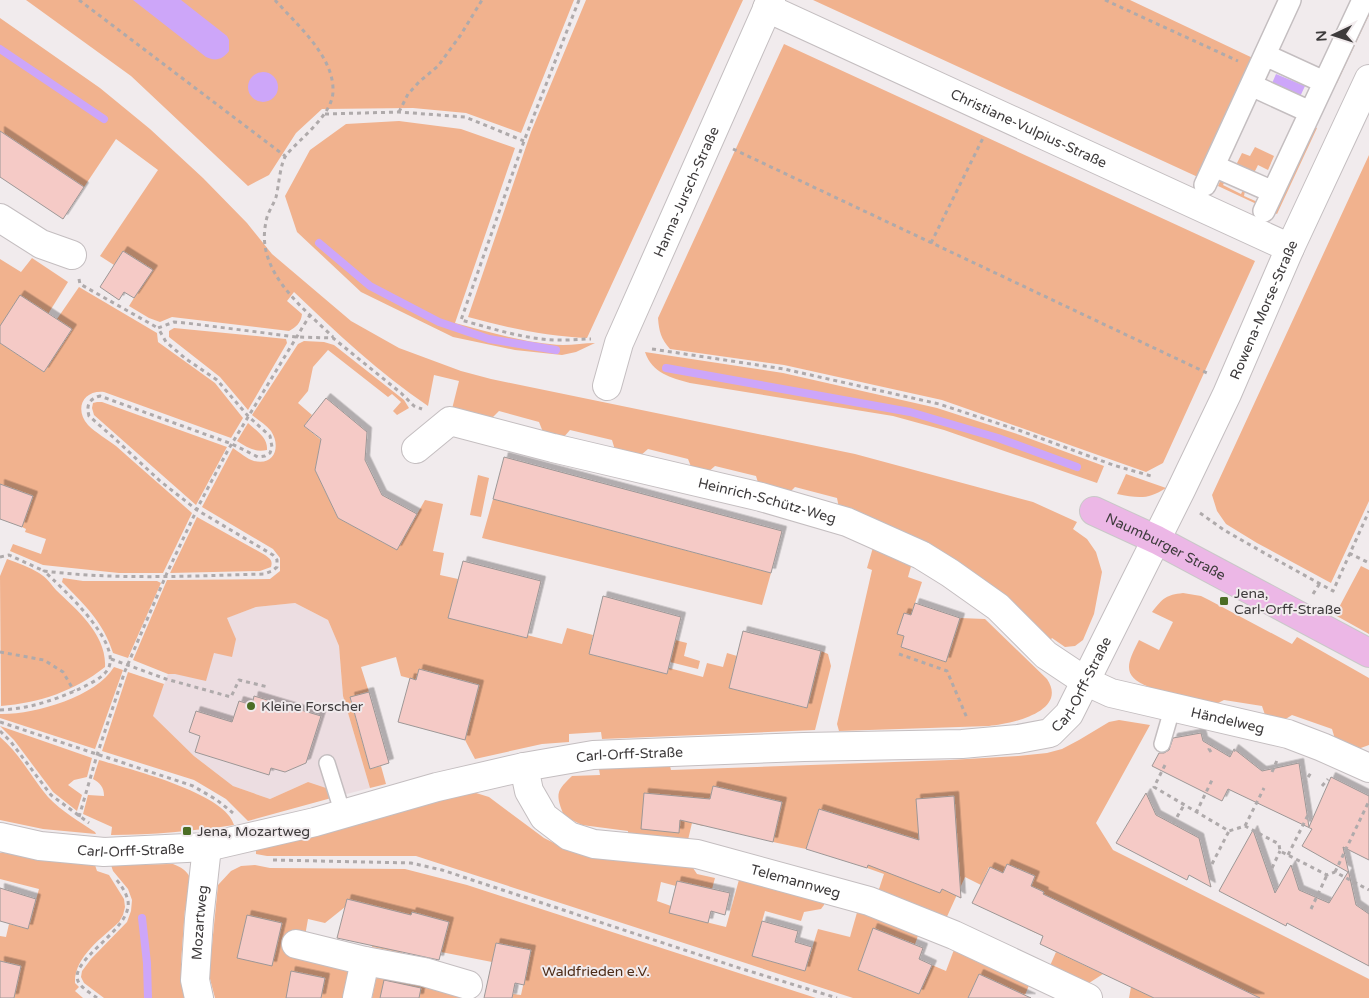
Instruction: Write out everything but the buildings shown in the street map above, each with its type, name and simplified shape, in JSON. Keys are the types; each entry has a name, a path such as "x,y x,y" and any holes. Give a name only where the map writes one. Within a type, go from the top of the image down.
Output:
{"main road":[{"name":"Naumburger Straße","path":"1094,511 1157,540 1369,653"}],"street":[{"path":"1273,192 1209,175 1290,0"},
{"path":"1264,211 1312,119 1324,82 1363,0"},
{"name":"Christiane-Vulpius-Straße","path":"769,4 1290,248"},
{"name":"Hanna-Jursch-Straße","path":"607,386 619,343 769,4"},
{"path":"1258,70 1324,82"},
{"path":"1258,70 1312,119"},
{"name":"Rowena-Morse-Straße","path":"1157,540 1227,394 1290,248 1361,118 1369,79"},
{"path":"0,218 41,244 72,255"},
{"path":"416,449 450,420"},
{"name":"Heinrich-Schütz-Weg","path":"450,420 553,448 761,497 847,522 921,555 950,573 998,608 1046,655 1085,681"},
{"name":"Carl-Orff-Straße","path":"0,837 40,846 104,852 207,847 343,814 438,787 524,767 593,755 795,747 962,744 1018,739 1050,732 1068,714 1157,540"},
{"name":"Händelweg","path":"1085,681 1111,693 1288,734 1369,768"},
{"name":"Telemannweg","path":"524,767 529,791 544,817 569,836 594,844 697,854 869,902 954,934 1088,998"},
{"name":"Mozartweg","path":"199,998 195,980 207,847"},
{"path":"296,944 424,972 468,984"},
{"path":"357,998 365,960"}],"lane":[{"path":"1165,751 1173,706"},
{"path":"327,763 343,814"}],"path":[{"path":"79,0 285,156"},
{"path":"275,0 320,51 331,74 334,92 325,114 285,156 275,199 266,222 265,249 275,276 294,300 333,338 402,393 414,406 450,420"},
{"path":"399,112 408,94 438,66 482,0"},
{"path":"579,0 524,140 462,320 506,332 539,338 563,341 591,339"},
{"path":"1104,0 1258,70"},
{"path":"325,114 399,112 465,117 524,140"},
{"path":"931,243 988,128"},
{"path":"728,147 1208,373"},
{"path":"0,557 9,555 44,571 105,577 264,574 276,567 277,560 273,555 197,510 160,481 89,416 88,405 94,397 100,396 232,444 258,457 266,456 270,453 272,447 270,436 248,416 217,380 186,359 166,342 158,328 80,284 72,255"},
{"path":"79,817 97,755 128,665 166,577 197,510 232,444 310,315"},
{"path":"158,328 174,322 297,337 333,338"},
{"path":"652,348 784,369 939,404 1021,431 1113,465 1151,476"},
{"path":"1199,505 1200,514 1224,530 1333,591 1369,511"},
{"path":"1349,553 1369,562"},
{"path":"0,710 37,705 88,685 103,675 111,659 103,637 86,613 44,571"},
{"path":"1311,598 1320,583"},
{"path":"0,652 44,660 63,672 74,691"},
{"path":"898,654 947,671 970,727"},
{"path":"111,659 166,679 232,696 239,680 268,687"},
{"path":"0,722 193,786 217,800 235,815"},
{"path":"0,732 11,742 51,795 91,824"},
{"path":"1226,753 1235,750"},
{"path":"1165,751 1154,787 1229,831"},
{"path":"1322,786 1329,777"},
{"path":"1196,813 1213,778"},
{"path":"1245,826 1264,788"},
{"path":"1310,909 1327,875 1335,872 1369,802"},
{"path":"1173,824 1184,806"},
{"path":"1288,854 1310,811"},
{"path":"1212,864 1229,831 1245,826 1279,844 1280,851 1272,868"},
{"path":"1280,851 1327,875"},
{"path":"266,860 411,863 442,870 836,998"},
{"path":"97,998 78,982 78,975 86,958 122,923 127,914 128,903 124,890 110,872"},
{"path":"1335,872 1369,890"},
{"path":"1363,909 1369,905"}],"shaded area":[{"path":"133,0 181,0 227,36 229,51 219,59 206,57"},
{"path":"263,72 269,73 277,81 277,93 269,101 263,102 257,101 249,93 248,87 249,81 257,73"},
{"path":"1276,74 1305,86 1298,101 1270,88"},
{"name":"Kleine Forscher","path":"295,603 328,620 339,646 343,696 370,788 335,797 308,782 270,799 233,786 194,756 152,716 168,674 175,673 226,618 256,607"}],"green space":[{"path":"26,0 574,0 521,133 466,113 413,108 322,109 296,133 269,175 248,186 131,76"},
{"path":"586,0 743,0 587,338 527,331 468,317 531,132"},
{"path":"813,0 1130,0 1257,60 1200,178"},
{"path":"1369,9 1369,15 1337,83 1331,80"},
{"path":"0,18 100,88 150,129 203,178 247,223 272,254 351,321 399,348 461,371 491,379 855,454 1033,502 1077,522 1073,529 1087,539 1096,552 1102,572 1094,614 1083,640 1075,646 1065,647 1052,638 1049,642 839,508 837,498 795,487 788,494 759,486 756,476 715,466 707,473 692,469 688,459 648,449 640,456 615,450 612,440 570,430 563,438 543,432 539,422 499,411 491,419 452,409 459,381 434,375 428,406 375,366 294,292 287,301 302,314 298,324 289,331 172,317 160,322 149,318 129,306 152,269 123,251 114,265 100,256 158,170 116,139 84,187 0,131"},
{"path":"784,44 1255,261 1163,463 1146,472 942,400 784,365 670,349 661,335 658,318"},
{"path":"399,121 461,129 515,148 455,323 509,337 550,344 595,343 576,352 562,355 515,350 453,337 361,292 297,232 285,196 310,150 346,124"},
{"path":"1313,127 1317,128 1277,214 1271,211"},
{"path":"1255,147 1274,156 1268,170 1258,165 1253,175 1235,167 1242,153 1250,156"},
{"path":"1369,155 1369,501 1331,583 1226,524 1217,511 1212,495"},
{"path":"1221,179 1225,181 1223,185 1241,194 1243,190 1245,191 1244,196 1262,204 1263,207 1218,186"},
{"path":"32,258 68,282 48,314 0,326 0,259 21,272"},
{"path":"79,287 157,333 158,342 215,383 243,418 231,438 104,392 91,394 83,402 81,407 82,413 88,425 116,446 192,513 163,573 119,573 43,565 10,551 13,544 41,554 46,539 25,532 26,529 22,527 33,496 0,484 0,343 44,372 72,330 57,319"},
{"path":"174,328 286,339 287,343 248,410 220,377 169,337 169,331"},
{"path":"304,341 324,342 334,345 404,400 409,408 397,415 393,411 401,402 392,394 388,397 328,350 313,367 308,391 298,403 312,415 304,426 321,440 315,470 338,518 397,550 425,500 443,504 433,551 444,553 440,575 458,579 449,618 526,638 527,635 562,644 567,628 593,635 589,654 667,674 669,668 703,677 707,663 723,667 727,653 737,656 729,688 806,708 821,651 828,654 831,666 815,730 602,739 601,732 569,734 569,742 542,744 475,759 465,740 479,685 420,669 416,680 401,676 396,657 361,667 369,692 350,698 370,769 381,766 386,784 370,788 343,696 339,646 328,620 295,603 256,607 227,618 236,639 232,657 214,653 206,681 168,674 133,660 167,580 270,579 280,571 280,558 273,549 202,507 233,448 254,461 267,461 274,454 276,443 271,431 252,415 298,344"},
{"path":"645,352 783,373 937,408 1020,435 1104,466 1097,483 944,430 893,416 690,383 669,377 657,370"},
{"path":"102,402 227,447 196,505 94,415 93,403"},
{"path":"248,423 264,438 267,450 255,450 237,441"},
{"path":"1126,474 1166,488 1154,495 1143,497 1117,494"},
{"path":"478,475 489,478 481,517 470,515"},
{"path":"493,499 771,573 762,605 482,538"},
{"path":"197,517 265,555 271,561 271,567 260,571 170,573"},
{"path":"874,544 912,563 908,577 922,582 911,615 897,634 904,636 901,647 946,662 960,618 985,619 1047,679 1052,690 1050,700 1044,708 1022,719 989,726 839,731 837,724 872,570 867,568"},
{"path":"7,559 42,575 81,615 96,634 101,644 105,667 81,683 43,699 1,706 0,576"},
{"path":"1361,566 1369,570 1369,634 1335,615"},
{"path":"63,578 83,581 157,581 161,583 128,658 113,653 99,623 62,582"},
{"path":"1183,593 1201,596 1292,644 1297,637 1369,678 1369,745 1358,749 1335,739 1332,729 1292,715 1281,722 1266,718 1262,706 1224,700 1212,706 1147,693 1149,687 1140,683 1130,673 1129,668 1132,655 1139,640 1159,650 1173,622 1152,612 1165,598"},
{"path":"675,640 687,643 684,656 700,661 698,669 670,662"},
{"path":"114,667 123,670 95,749 0,718 0,714 46,707 79,695 105,678"},
{"path":"128,672 164,684 153,716 194,756 233,786 270,799 308,782 326,788 335,797 248,821 226,799 194,780 102,751"},
{"path":"1119,720 1150,725 1096,823 1113,850 1369,979 1369,998 1260,998 1222,980 1056,942 1027,929 1044,892 1031,886 1035,876 1007,864 1003,873 989,867 981,885 965,877 945,921 877,895 884,874 867,868 879,828 819,809 806,849 773,842 782,802 713,786 703,826 692,823 687,844 628,834 628,831 582,825 564,816 559,803 560,790 572,776 600,775 599,769 670,766 671,770 1018,756 1047,753 1062,749 1109,722"},
{"path":"0,726 92,758 87,777 74,780 68,785 82,795 77,811 53,792 14,740"},
{"path":"0,737 20,758 48,797 65,812 96,834 43,829 0,820"},
{"path":"99,760 153,776 196,793 227,813 234,825 173,832 111,835 112,827 83,814 88,795 104,796 101,786 93,779"},
{"path":"476,793 489,797 544,838 564,848 592,855 693,868 697,874 715,878 712,889 677,881 676,886 661,882 657,901 671,906 670,913 726,927 740,876 824,900 824,905 821,909 804,912 801,921 765,911 752,956 805,971 818,929 850,937 858,909 919,933 915,944 873,929 858,970 919,994 932,965 946,971 955,947 1030,983 1025,995 979,974 968,998 853,998 416,856 267,856 256,854 256,850 460,794"},
{"path":"0,853 95,865 97,871 109,875 124,899 125,907 119,922 97,941 79,965 75,983 79,987 75,991 83,998 14,998 21,966 0,961 0,936 6,937 9,924 28,929 39,889 0,879"},
{"path":"173,864 188,874 193,889 193,902 185,909 181,963 187,971 188,994 184,998 104,998 84,983 81,977 82,971 91,959 127,922 131,911 132,900 128,889 113,871 111,865"},
{"name":"Waldfrieden e.V.","path":"255,865 270,868 405,869 467,885 816,998 512,998 513,994 521,995 531,950 496,943 492,962 441,952 448,922 412,912 402,953 372,947 382,908 347,899 345,907 325,923 308,919 305,936 348,962 352,998 215,998 209,975 218,885 231,871 241,866"},
{"path":"1056,952 1103,974 1086,985 1049,968"},
{"path":"384,971 465,998 372,998 376,979"},
{"path":"1131,987 1154,998 1129,998"}],"waterway":[{"path":"0,49 104,119"},
{"path":"319,243 370,286 439,322 489,339 556,350"},
{"path":"666,368 910,412 998,438 1077,467"},
{"path":"142,918 147,963 148,998"}],"place":[{"name":"Jena, Carl-Orff-Straße","path":"1224,601"},
{"name":"Kleine Forscher","path":"251,706"},
{"name":"Jena, Mozartweg","path":"187,831"}]}
